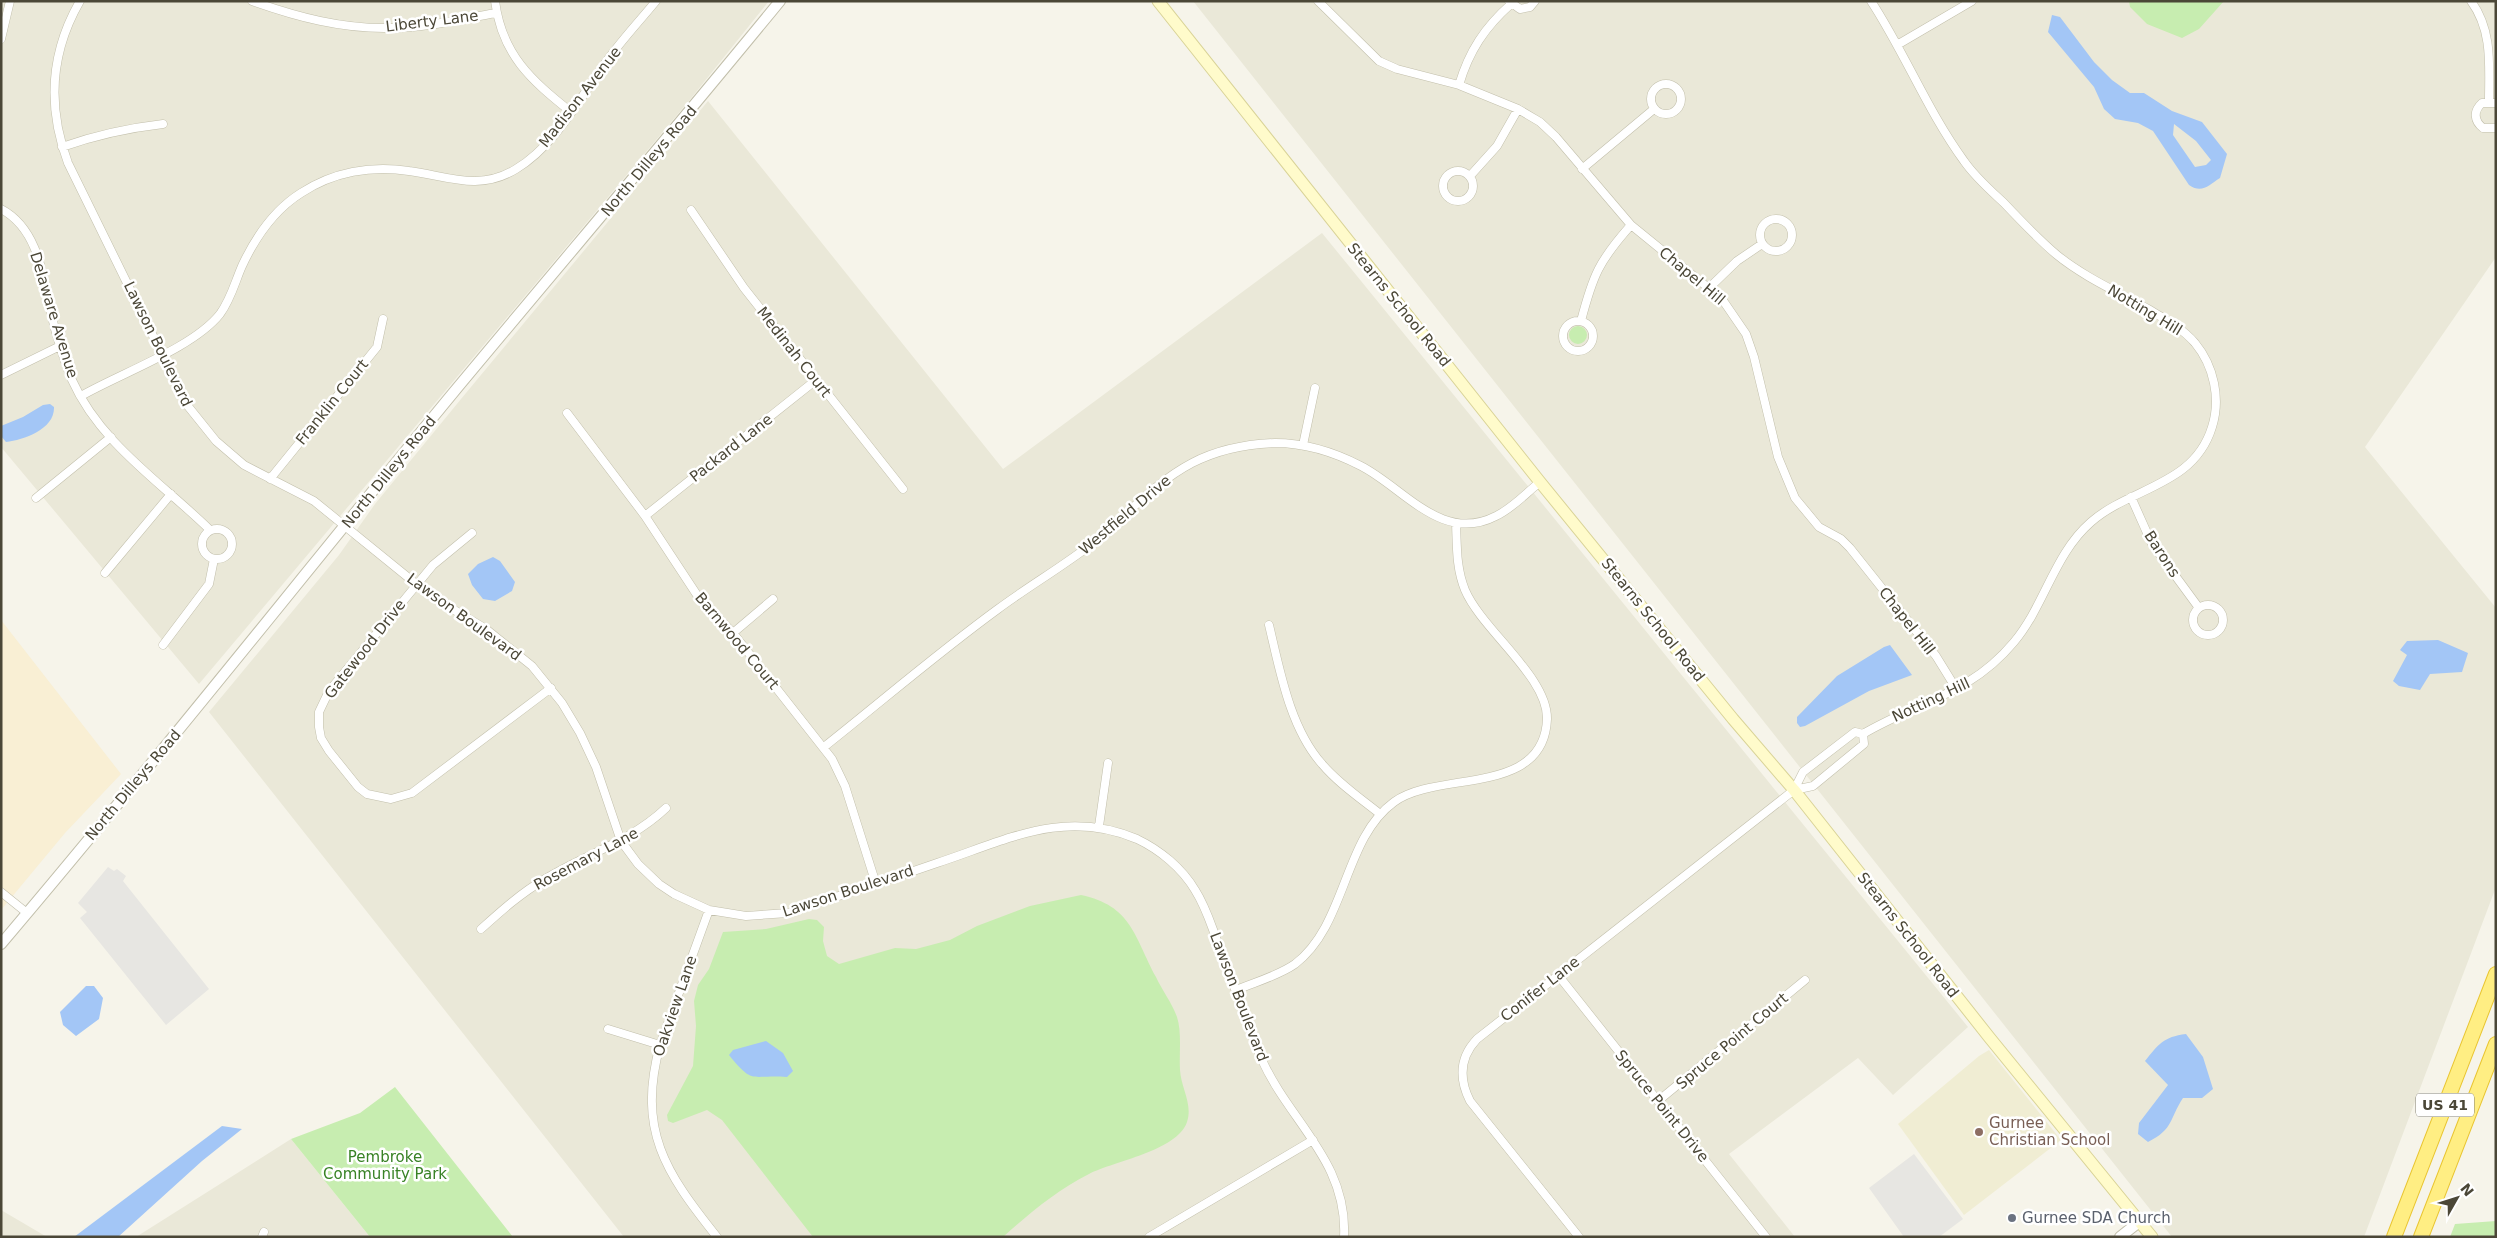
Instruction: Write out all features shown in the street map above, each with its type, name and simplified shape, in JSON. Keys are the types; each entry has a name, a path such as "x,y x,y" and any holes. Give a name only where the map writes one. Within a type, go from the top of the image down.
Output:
{"highway":[{"name":"US 41","path":"2394,1237 2496,974"},
{"name":"US 41","path":"2421,1237 2496,1044"}],"main road":[{"name":"Stearns School Road","path":"1158,1 1540,482 1733,719 1794,790 1995,1044 2152,1237"}],"street":[{"path":"1,39 10,1"},
{"name":"Lawson Boulevard","path":"80,1 68,22 55,66 53,100 55,119 62,146 186,405 216,441 244,465 314,501 431,596 486,629 532,666 551,688 580,733 596,767 621,841 638,864 674,894 709,910 746,916 788,913 1041,829 1078,825 1099,826 1145,843 1177,867 1204,906 1262,1060 1274,1083 1313,1140 1335,1178 1342,1206 1344,1237"},
{"name":"Liberty Lane","path":"252,1 326,24 377,28 420,26 496,13"},
{"path":"494,1 496,13 510,50 519,64 531,79 571,112"},
{"name":"Madison Avenue","path":"81,396 190,340 208,327 228,302 255,241 270,221 301,193 322,181 353,171 378,168 412,171 456,181 474,182 504,175 516,170 537,153 571,112 601,68 656,1"},
{"name":"North Dilleys Road","path":"1,944 780,1"},
{"name":"Chapel Hill","path":"1318,1 1379,61 1397,69 1459,85 1518,109 1549,130 1631,225 1710,287 1731,310 1746,334 1754,357 1778,458 1795,498 1819,527 1841,539 1850,548 1936,656 1957,690"},
{"path":"1459,85 1464,66 1478,38 1490,24 1510,3 1524,9 1530,7 1536,1"},
{"name":"Notting Hill","path":"1794,790 1803,772 1854,732 1863,734 1888,720 1957,690 1991,667 2016,639 2066,550 2079,533 2102,513 2175,476 2193,461 2207,439 2216,405 2214,382 2204,355 2179,328 2077,270 2058,256 1977,177 1955,148 1871,1"},
{"path":"1897,45 1972,1"},
{"path":"2471,1 2481,19 2488,43 2493,102 2482,103 2477,108 2476,120 2483,128 2496,128"},
{"path":"1666,84 1675,87 1681,100 1677,109 1663,114 1654,109 1650,100 1656,86 1666,84"},
{"path":"1470,176 1497,146 1518,109"},
{"path":"1582,169 1654,109"},
{"path":"62,146 123,128 163,124"},
{"path":"1460,170 1470,176 1473,182 1473,189 1467,198 1456,201 1447,196 1444,182 1450,173 1460,170"},
{"name":"Delaware Avenue","path":"1,209 14,217 22,226 32,244 43,274 60,346 72,380 81,396 111,437 128,456 210,530 219,529 225,531 232,540 230,552 225,557 214,559"},
{"name":"Medinah Court","path":"691,210 744,288 903,489"},
{"path":"1781,220 1790,228 1791,240 1784,249 1772,251 1762,244 1760,233 1763,226 1769,221 1781,220"},
{"path":"1581,321 1596,271 1615,243 1631,225"},
{"path":"1710,287 1737,260 1762,244"},
{"name":"Franklin Court","path":"270,479 376,347 383,319"},
{"path":"1581,321 1592,329 1593,338 1589,347 1577,351 1566,345 1564,332 1572,322 1581,321"},
{"path":"1,375 60,346"},
{"name":"Packard Lane","path":"645,516 816,380"},
{"path":"1303,445 1314,388"},
{"name":"Barnwood Court","path":"567,413 645,516 699,598 733,634 824,747 845,786 876,884"},
{"path":"36,498 111,437"},
{"name":"Westfield Drive","path":"824,747 998,609 1094,542 1169,476 1203,458 1230,449 1275,443 1303,445 1326,451 1361,466 1437,518 1456,523 1479,522 1496,517 1540,482"},
{"path":"106,573 171,494"},
{"name":"Barons","path":"2131,497 2152,544 2199,608"},
{"path":"1236,990 1294,965 1317,942 1331,915 1365,837 1380,814 1394,802 1412,793 1507,772 1519,767 1534,753 1545,731 1547,717 1542,695 1477,611 1465,590 1457,556 1456,523"},
{"path":"163,645 209,584 214,559 205,552 203,544 204,537 210,530"},
{"name":"Gatewood Drive","path":"472,533 433,565 329,691 319,712 321,738 358,787 367,794 390,799 412,792 551,688"},
{"path":"733,634 773,599"},
{"path":"2210,605 2220,611 2223,618 2220,630 2208,634 2197,630 2193,618 2199,608 2210,605"},
{"path":"1270,625 1294,714 1306,741 1322,764 1380,814"},
{"path":"1794,790 1812,786 1864,744 1863,734"},
{"path":"1099,826 1108,763"},
{"name":"Conifer Lane","path":"1579,1237 1470,1101 1462,1081 1464,1060 1471,1046 1558,975 1794,790"},
{"name":"Rosemary Lane","path":"481,929 521,895 545,879 621,841 648,825 666,808"},
{"path":"1,892 27,913"},
{"name":"Oakview Lane","path":"709,910 660,1045 655,1064 652,1099 654,1120 662,1153 673,1178 685,1197 717,1237"},
{"name":"Spruce Point Drive","path":"1558,975 1766,1237"},
{"name":"Spruce Point Court","path":"1658,1101 1805,980"},
{"path":"608,1029 660,1045"},
{"path":"1149,1237 1313,1140"},
{"path":"2120,1237 2139,1222"}],"shaded area":[{"path":"1,1 769,1 688,102 199,684 1,447"},
{"path":"1193,1 2496,1 2496,257 2365,447 2496,608 2496,887 2364,1237 2172,1237"},
{"path":"708,101 1003,469 1322,233 1968,1027 1893,1095 1858,1058 1729,1154 1795,1237 624,1237 209,712 339,555 375,504"},
{"path":"1,620 121,774 65,833 1,910"},
{"path":"108,867 114,871 117,869 126,876 123,881 209,989 166,1025 80,918 87,912 78,903"},
{"name":"Gurnee Christian School","path":"1989,1050 2061,1140 1964,1215 1898,1124 1979,1056"},
{"path":"291,1139 370,1237 136,1237"},
{"path":"1914,1154 1963,1219 1939,1237 1904,1237 1869,1188"},
{"path":"1,1210 47,1237 1,1237"}],"green space":[{"path":"2129,1 2224,1 2199,29 2182,38 2147,24 2130,7"},
{"path":"1578,326 1584,329 1587,335 1584,341 1578,344 1572,341 1569,335 1572,329"},
{"path":"1081,895 1098,900 1121,915 1136,936 1175,1012 1179,1029 1181,1077 1189,1109 1187,1122 1181,1132 1171,1141 1158,1148 1100,1169 1066,1187 1003,1237 813,1237 722,1120 707,1110 673,1123 668,1121 667,1115 693,1066 696,1026 694,1001 698,985 709,969 723,932 766,929 809,919 817,920 824,927 823,941 827,956 839,964 895,948 916,949 950,940 977,926 1030,906"},
{"name":"Pembroke Community Park","path":"395,1087 513,1237 370,1237 291,1139 360,1113"},
{"path":"2496,1221 2496,1237 2450,1237 2455,1224"}],"water":[{"path":"2052,15 2060,17 2094,62 2112,80 2130,93 2144,93 2172,111 2202,122 2227,154 2220,178 2202,189 2189,185 2153,131 2138,123 2115,119 2104,109 2094,87 2048,32","holes":["2174,124 2196,141 2211,160 2206,165 2195,167 2173,135"]},
{"path":"50,404 54,407 53,415 44,427 37,432 21,439 6,442 1,436 1,426 23,417 43,405"},
{"path":"493,557 500,561 515,582 512,591 495,601 483,599 472,585 468,574 478,564"},
{"path":"2438,640 2468,653 2462,672 2430,674 2420,690 2399,686 2393,681 2407,655 2400,650 2407,641"},
{"path":"1890,645 1912,675 1869,691 1800,727 1797,723 1797,717 1837,676"},
{"path":"86,986 94,986 103,998 99,1019 76,1036 63,1025 60,1012"},
{"path":"2186,1034 2203,1057 2213,1089 2202,1098 2183,1098 2167,1128 2148,1142 2138,1134 2139,1123 2168,1085 2145,1061 2162,1042 2172,1037"},
{"path":"766,1041 783,1053 793,1071 787,1077 749,1075 729,1055 733,1050"},
{"path":"222,1126 242,1129 202,1161 118,1237 74,1237"}],"place":[{"name":"Gurnee Christian School","path":"1979,1132"},
{"name":"Gurnee SDA Church","path":"2012,1218"}]}
